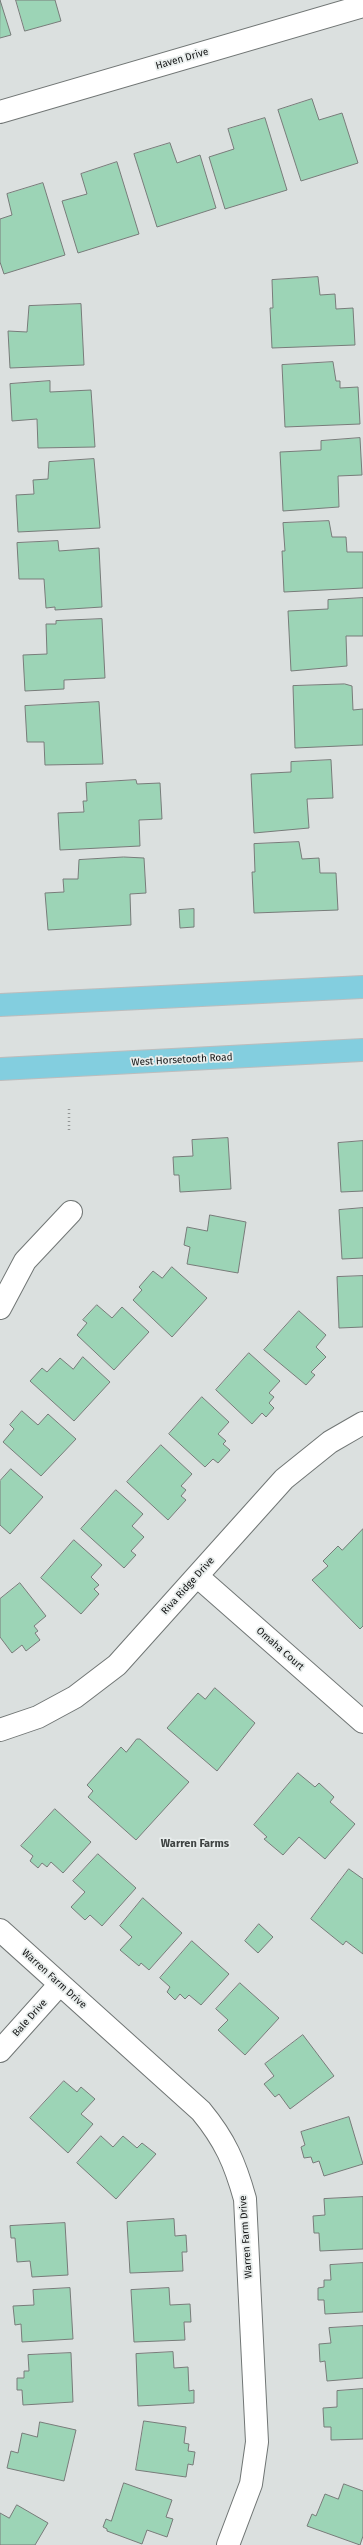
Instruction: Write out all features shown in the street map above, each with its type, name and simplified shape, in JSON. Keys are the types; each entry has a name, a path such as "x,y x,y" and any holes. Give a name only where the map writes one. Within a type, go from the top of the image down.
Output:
{"main road":[{"path":"0,1005 363,987"},
{"name":"West Horsetooth Road","path":"0,1069 363,1050"}],"street":[{"name":"Haven Drive","path":"0,112 363,6"},
{"path":"0,1308 26,1261 70,1212"},
{"name":"Riva Ridge Drive","path":"0,1730 38,1717 75,1697 117,1665 284,1479 330,1442 363,1422"},
{"name":"Omaha Court","path":"197,1576 363,1722"},
{"name":"Warren Farm Drive","path":"0,1930 201,2111 219,2132 236,2164 245,2199 257,2442 251,2484 228,2545"},
{"name":"Bale Drive","path":"0,2051 60,1984"}],"path":[{"path":"69,1109 70,1132"}],"building":[{"path":"0,0 11,35 0,38"},
{"path":"16,0 55,0 61,21 25,31"},
{"path":"312,99 319,120 342,113 358,163 301,181 278,110"},
{"path":"265,118 287,190 225,209 209,157 234,149 228,129"},
{"path":"170,143 177,163 200,155 216,208 157,227 134,154"},
{"path":"117,162 139,234 78,253 62,201 87,194 81,174"},
{"path":"43,183 65,255 4,274 0,262 0,219 12,215 7,194"},
{"path":"318,277 320,295 335,294 336,309 353,308 355,345 272,348 270,308 273,308 272,280"},
{"path":"81,304 84,365 10,368 8,331 27,332 29,306"},
{"path":"333,362 336,381 340,381 340,388 358,387 360,424 285,427 282,365"},
{"path":"50,381 50,392 91,390 95,447 38,448 37,419 12,421 10,384"},
{"path":"360,438 362,475 338,476 339,507 283,511 280,452 321,450 321,441"},
{"path":"94,459 100,528 18,532 16,495 34,494 33,480 48,479 49,462"},
{"path":"329,521 332,537 346,537 347,552 363,552 363,588 284,592 282,551 285,551 283,523"},
{"path":"58,541 59,551 99,548 102,607 55,610 55,607 46,608 44,579 19,579 17,543"},
{"path":"363,598 363,636 346,636 347,666 291,671 288,611 328,609 328,600"},
{"path":"102,619 105,678 64,680 64,689 25,691 23,655 47,654 46,624 56,624 56,621"},
{"path":"345,684 352,686 353,710 363,709 363,745 295,748 293,686"},
{"path":"99,702 103,764 45,765 44,742 27,742 25,706"},
{"path":"331,760 333,798 307,799 309,828 254,833 251,774 291,772 291,762"},
{"path":"136,780 137,784 160,783 162,819 139,820 140,846 60,850 58,813 84,812 83,801 87,801 86,783"},
{"path":"299,842 302,859 319,858 320,873 336,873 338,910 254,913 252,872 255,872 254,844"},
{"path":"124,857 144,858 146,893 130,894 131,925 48,930 45,893 64,892 63,879 78,879 79,860"},
{"path":"194,909 194,927 180,928 179,910"},
{"path":"228,1138 231,1189 180,1192 179,1175 174,1175 173,1157 193,1156 192,1140"},
{"path":"363,1141 363,1191 341,1192 338,1143"},
{"path":"363,1208 363,1258 342,1259 339,1210"},
{"path":"210,1215 246,1222 238,1273 187,1264 190,1247 184,1245 187,1227 207,1231"},
{"path":"172,1267 207,1298 172,1337 133,1300 142,1290 139,1287 153,1271 162,1278"},
{"path":"363,1276 363,1327 339,1328 337,1277"},
{"path":"97,1305 112,1318 122,1307 149,1332 114,1370 77,1335 87,1323 83,1320"},
{"path":"299,1311 326,1335 316,1347 326,1357 311,1372 315,1375 306,1385 264,1350"},
{"path":"249,1353 280,1381 269,1393 274,1397 269,1403 274,1408 266,1417 262,1413 252,1424 216,1390"},
{"path":"83,1357 110,1382 74,1421 30,1381 42,1368 47,1372 60,1358 73,1369"},
{"path":"202,1397 229,1422 218,1434 226,1441 223,1444 230,1450 218,1463 213,1459 205,1467 169,1434"},
{"path":"22,1411 38,1425 48,1414 76,1439 41,1476 3,1442 14,1429 10,1425"},
{"path":"161,1445 192,1474 181,1486 186,1490 181,1496 186,1500 168,1520 127,1482"},
{"path":"11,1469 43,1497 10,1534 0,1525 0,1481"},
{"path":"116,1490 143,1514 132,1526 144,1537 131,1551 136,1555 124,1568 81,1529"},
{"path":"363,1529 363,1626 360,1629 312,1580 328,1566 323,1561 338,1546 342,1550"},
{"path":"74,1540 102,1565 91,1577 99,1585 94,1589 99,1594 81,1614 41,1578"},
{"path":"20,1583 46,1616 34,1626 38,1631 35,1633 40,1640 26,1651 22,1645 12,1653 0,1637 0,1599"},
{"path":"215,1688 255,1723 217,1771 167,1728 198,1693 205,1699"},
{"path":"137,1739 140,1739 189,1782 136,1840 88,1797 93,1791 87,1785 121,1747 126,1752"},
{"path":"298,1773 315,1787 319,1783 334,1797 330,1802 355,1824 325,1859 299,1837 283,1855 264,1839 267,1837 254,1825"},
{"path":"55,1809 91,1842 63,1873 51,1862 47,1867 42,1863 38,1868 30,1861 33,1856 21,1846"},
{"path":"98,1854 136,1888 102,1926 90,1915 85,1920 71,1907 85,1892 73,1881"},
{"path":"349,1869 363,1879 363,1954 346,1941 343,1945 311,1919"},
{"path":"143,1898 182,1933 149,1970 141,1963 139,1966 120,1950 132,1937 120,1926"},
{"path":"259,1924 273,1937 258,1953 245,1941"},
{"path":"192,1941 229,1974 201,2005 189,1995 185,1999 180,1994 175,2000 167,1992 170,1987 160,1978"},
{"path":"240,1983 279,2018 245,2055 218,2030 228,2020 216,2009"},
{"path":"303,2035 334,2076 290,2109 279,2094 275,2097 264,2084 274,2076 265,2064"},
{"path":"64,2081 77,2092 81,2087 95,2099 81,2114 93,2124 68,2153 30,2118"},
{"path":"349,2117 363,2164 324,2176 319,2161 313,2163 311,2157 304,2158 301,2147 305,2145 301,2132"},
{"path":"101,2136 113,2147 123,2136 137,2148 142,2143 156,2154 116,2199 77,2163"},
{"path":"363,2197 363,2249 320,2251 319,2233 314,2233 313,2216 325,2215 324,2199"},
{"path":"174,2219 175,2236 186,2235 187,2252 182,2252 183,2271 130,2273 127,2222"},
{"path":"65,2223 68,2275 32,2277 30,2261 17,2262 15,2238 11,2238 10,2226"},
{"path":"363,2263 363,2312 325,2314 324,2300 318,2300 318,2288 324,2287 324,2280 331,2280 330,2265"},
{"path":"70,2288 73,2339 22,2342 21,2324 15,2325 13,2306 34,2305 33,2290"},
{"path":"169,2288 170,2305 190,2304 191,2322 184,2322 185,2340 134,2342 131,2290"},
{"path":"363,2326 363,2378 327,2381 325,2361 320,2362 319,2344 331,2343 329,2328"},
{"path":"173,2352 174,2368 188,2367 189,2391 194,2390 194,2403 138,2406 136,2354"},
{"path":"71,2353 73,2402 23,2405 22,2390 17,2390 17,2378 24,2378 24,2371 29,2371 28,2355"},
{"path":"363,2389 363,2439 331,2440 331,2427 324,2427 323,2408 337,2407 337,2391"},
{"path":"144,2421 186,2427 184,2443 189,2444 188,2451 195,2452 193,2465 188,2464 186,2477 136,2470"},
{"path":"40,2422 76,2430 64,2481 7,2468 11,2451 18,2453 22,2433 37,2437"},
{"path":"124,2483 172,2500 166,2517 173,2519 167,2537 147,2530 142,2544 107,2531 107,2529 103,2527 106,2519 111,2521"},
{"path":"344,2484 363,2491 363,2536 360,2545 307,2526 312,2514 316,2516 325,2494 338,2499"},
{"path":"17,2505 48,2523 35,2545 0,2545 0,2513 9,2518"}],"district":[{"name":"Warren Farms","path":"195,1844"}]}
